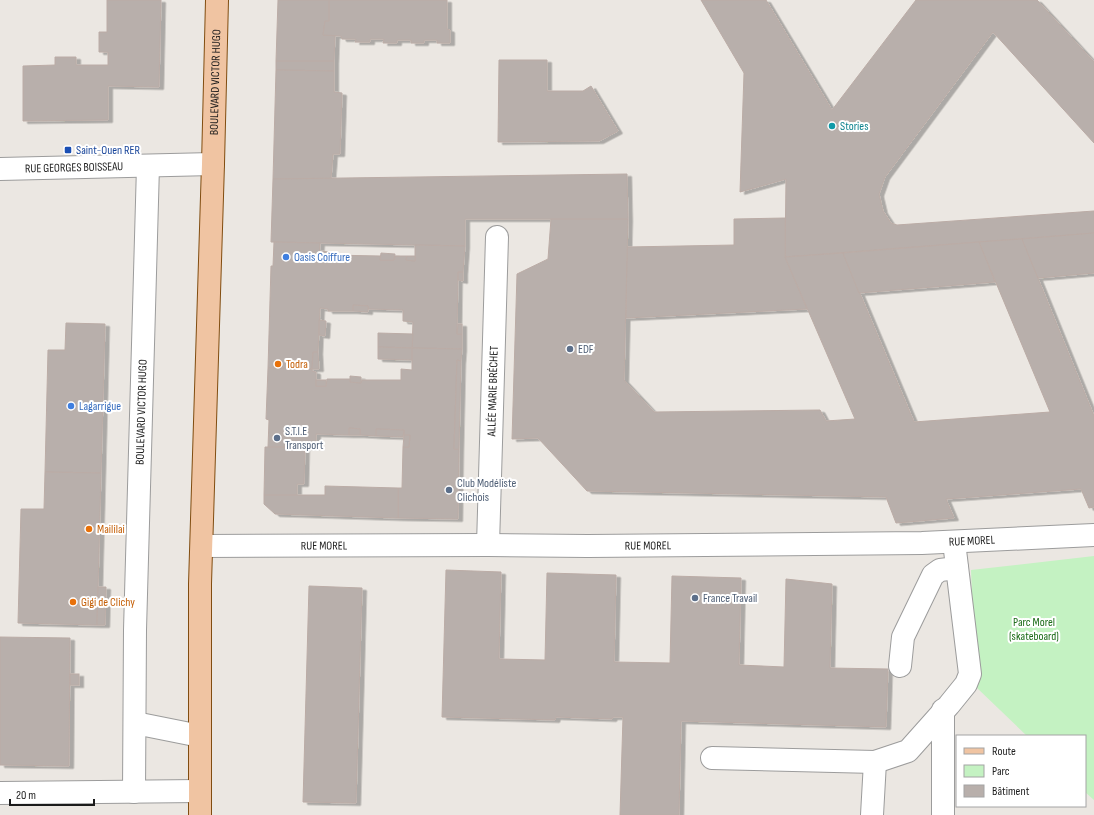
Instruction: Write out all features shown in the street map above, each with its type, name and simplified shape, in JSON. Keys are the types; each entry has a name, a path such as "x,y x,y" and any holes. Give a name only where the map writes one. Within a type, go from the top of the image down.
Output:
{"main road":[{"name":"BOULEVARD VICTOR HUGO","path":"200,815 200,584 217,0"}],"street":[{"path":"148,166 213,164"},
{"name":"RUE GEORGES BOISSEAU","path":"0,169 148,166"},
{"name":"BOULEVARD VICTOR HUGO","path":"134,792 135,616 148,166"},
{"name":"ALLÉE MARIE BRÉCHET","path":"488,545 498,237"},
{"name":"RUE MOREL","path":"202,546 588,546 954,542 1094,535"},
{"path":"712,758 875,762 908,751 966,684 970,674 954,542"},
{"path":"900,666 903,637 933,575 940,570 957,568"},
{"path":"943,710 943,815"},
{"path":"135,723 200,736"},
{"path":"872,815 875,762"},
{"path":"0,793 199,791"}],"green space":[{"name":"Parc Morel (skateboard)","path":"1094,556 1094,800 1086,793 1086,735 1026,735 976,687 971,570"}],"building":[{"path":"107,0 161,0 159,87 108,86 108,120 23,121 23,66 55,65 55,57 76,57 76,65 108,65 108,52 99,52 99,32 107,32"},
{"path":"278,0 329,0 329,21 325,21 323,35 335,35 334,61 276,61"},
{"path":"329,0 447,0 447,29 450,30 450,43 437,43 437,40 424,40 424,43 411,43 411,40 397,40 397,43 383,43 384,39 370,39 370,42 355,42 356,39 342,39 341,36 323,35 325,21 329,21"},
{"name":"Stories","path":"701,0 766,0 832,110 916,0 1037,0 1094,62 1094,143 993,32 885,177 879,194 883,211 891,223 897,225 1094,211 1094,233 785,257 786,179 740,192 744,73"},
{"path":"499,60 547,60 547,91 583,91 591,86 618,131 599,141 498,142"},
{"path":"276,61 334,61 334,71 276,70"},
{"path":"276,70 334,71 334,92 342,93 340,154 333,154 331,179 273,179"},
{"path":"627,174 628,219 465,219 465,246 271,242 273,179"},
{"path":"785,218 785,257 807,309 626,318 627,247 734,245 734,219"},
{"name":"EDF","path":"551,219 628,219 624,380 654,412 820,410 826,421 855,419 785,257 843,253 914,422 1050,412 979,242 1022,239 1094,416 1094,507 1089,508 1081,489 946,499 954,518 896,523 886,497 587,491 538,438 512,439 517,274 548,259"},
{"path":"1094,233 1094,273 1038,278 1022,239"},
{"path":"274,242 320,243 319,258 329,259 330,255 381,256 380,260 394,260 395,256 407,256 406,260 415,261 415,245 465,246 463,272 458,272 457,334 462,334 462,349 412,348 413,322 403,321 403,310 368,309 368,306 353,305 353,311 328,311 328,309 320,308 318,352 313,352 312,369 268,368 271,266 273,266"},
{"path":"979,242 995,282 859,293 843,253"},
{"path":"319,251 330,252 329,259 319,258"},
{"path":"381,253 395,254 394,260 380,260"},
{"path":"407,256 415,256 415,261 406,260"},
{"path":"458,272 463,272 463,281 458,280"},
{"path":"353,305 368,306 368,312 353,311"},
{"path":"319,320 326,321 325,336 319,335"},
{"path":"66,323 105,324 101,473 45,472 48,350 65,350"},
{"path":"458,324 462,324 462,334 457,334"},
{"path":"378,333 413,334 412,348 378,347"},
{"path":"378,347 412,348 412,360 378,359"},
{"path":"412,348 462,349 461,361 457,360 454,449 459,449 458,519 398,518 398,488 402,488 403,447 409,447 410,435 404,435 404,430 376,429 376,436 360,435 360,429 349,428 349,435 316,434 316,447 268,447 269,420 266,419 268,368 312,369 312,371 316,372 316,386 326,386 327,379 350,379 350,382 361,383 362,380 401,380 401,369 412,370"},
{"path":"313,352 318,352 319,369 312,369"},
{"path":"457,360 461,361 459,449 454,449"},
{"path":"350,376 361,377 361,383 350,382"},
{"path":"316,380 326,380 326,386 316,386"},
{"path":"349,428 360,429 360,435 349,435"},
{"path":"376,429 404,430 403,437 376,436"},
{"path":"404,435 410,435 409,447 403,447"},
{"path":"265,447 305,447 304,484 297,484 297,495 264,495"},
{"path":"45,472 101,473 97,625 18,623 21,509 44,509"},
{"path":"325,486 398,488 398,518 275,514 264,504 264,495 325,495"},
{"path":"446,570 501,572 499,659 545,660 547,573 616,575 614,662 670,663 672,576 741,578 739,665 784,667 786,579 832,584 830,668 888,669 886,727 681,721 679,815 620,815 623,717 613,717 612,719 556,717 555,720 442,717"},
{"path":"309,586 362,588 356,803 303,802"},
{"path":"98,587 106,587 105,625 97,625"},
{"path":"0,637 70,638 69,766 0,765"},
{"path":"70,674 79,674 79,685 70,685"}],"place":[{"name":"Stories","path":"832,126"},
{"name":"Saint-Ouen RER","path":"68,150"},
{"name":"Oasis Coiffure","path":"286,257"},
{"name":"EDF","path":"570,349"},
{"name":"Todra","path":"278,364"},
{"name":"Lagarrigue","path":"71,406"},
{"name":"S.T.I.E Transport","path":"277,438"},
{"name":"Club Modéliste Clichois","path":"449,490"},
{"name":"Maililai","path":"89,529"},
{"name":"France Travail","path":"695,598"},
{"name":"Gigi de Clichy","path":"73,602"}]}
